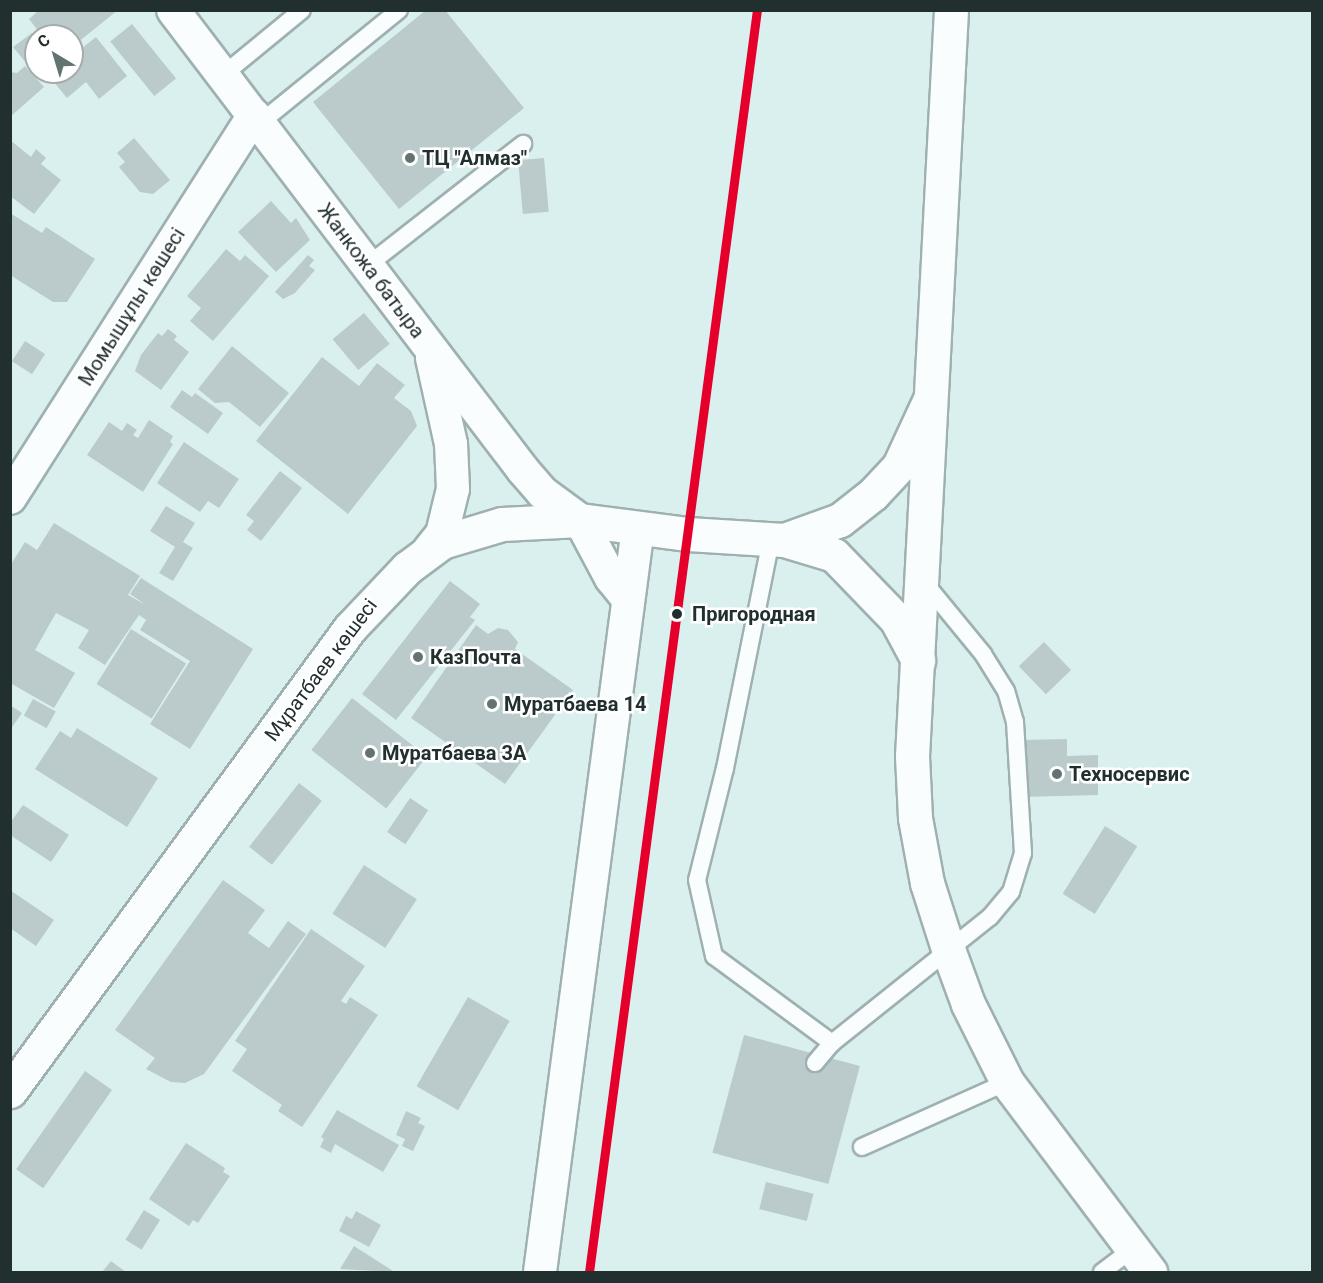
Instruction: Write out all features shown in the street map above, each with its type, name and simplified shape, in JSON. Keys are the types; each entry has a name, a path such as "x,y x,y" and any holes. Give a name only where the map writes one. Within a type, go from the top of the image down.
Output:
{"street":[{"name":"Жанкожа батыра","path":"173,10 368,265 431,352 543,493 580,520"},
{"path":"951,10 923,581 912,756 915,818 927,883 949,952 968,1004 1007,1082 1141,1261"},
{"name":"Момышұлы көшесі","path":"10,498 257,119"},
{"path":"429,550 442,534 453,489 451,444 431,352"},
{"path":"777,540 840,520 873,494 899,466 932,396"},
{"path":"580,520 611,578 628,599"},
{"name":"Мұратбаев көшесі","path":"10,1090 350,628 380,593 429,550 471,530 580,520 638,528 777,540"},
{"path":"540,1272 638,528"},
{"path":"777,540 834,555 896,619 918,660"}],"lane":[{"path":"223,75 303,10"},
{"path":"257,119 399,10"},
{"path":"368,265 523,144"},
{"path":"777,540 697,880 714,956 832,1044"},
{"path":"815,1063 832,1044 990,917 1011,891 1023,853 1015,722 1006,691 983,654 923,581"},
{"path":"862,1147 1007,1082"},
{"path":"1102,1272 1141,1261"}],"building":[{"path":"39,10 118,10 84,37 84,24 33,24 29,19"},
{"name":"ТЦ \"Алмаз\"","path":"426,10 445,10 524,108 399,209 313,102"},
{"path":"132,24 176,78 154,96 110,42"},
{"path":"96,37 127,76 99,99 86,82 84,84 84,46"},
{"path":"24,39 24,60 13,47"},
{"path":"24,67 24,84 41,84 44,87 10,117 10,72 17,73"},
{"path":"55,84 84,84 67,98"},
{"path":"134,138 170,180 153,194 140,192 119,167 125,162 117,153"},
{"path":"10,140 31,157 36,149 46,158 41,164 61,180 34,214 10,196"},
{"path":"544,158 549,212 523,214 518,160"},
{"path":"271,201 291,223 296,218 310,240 276,272 238,232"},
{"path":"10,213 42,233 46,227 95,259 67,302 53,302 10,275"},
{"path":"226,249 240,261 245,255 269,276 213,341 190,321 201,308 187,296"},
{"path":"308,255 314,260 309,266 315,270 295,293 283,299 275,292"},
{"path":"364,313 390,344 358,370 333,339"},
{"path":"168,329 177,336 174,340 189,352 161,390 135,371 141,355 158,333 162,336"},
{"path":"25,341 45,354 32,374 12,361"},
{"path":"232,346 289,393 260,427 229,402 215,403 198,389"},
{"path":"322,357 359,386 377,363 405,385 394,398 411,411 417,426 348,514 256,441"},
{"path":"182,390 192,397 195,393 223,413 208,434 170,407"},
{"path":"149,420 173,436 170,442 173,444 143,492 87,455 109,422 122,431 127,423 137,430 133,435 138,438"},
{"path":"184,442 239,479 219,508 208,501 200,512 157,483"},
{"path":"280,471 302,488 261,541 247,530 254,521 246,515"},
{"path":"166,506 195,523 183,542 193,548 173,581 159,573 175,547 150,531"},
{"path":"54,523 140,576 128,595 146,605 130,594 141,578 253,649 190,749 150,724 190,661 140,630 146,620 139,615 105,665 78,648 89,630 56,613 35,650 75,673 54,708 10,683 10,566 25,542 37,550"},
{"name":"КазПочта","path":"450,581 480,604 470,617 475,620 396,720 362,694"},
{"name":"Муратбаева 14","path":"476,625 488,634 498,628 508,630 518,642 515,649 573,690 505,784 411,718"},
{"path":"131,629 186,663 152,719 97,684"},
{"path":"1044,642 1071,670 1046,694 1019,666"},
{"name":"Муратбаева 3А","path":"352,698 427,756 386,808 311,750"},
{"path":"33,699 56,712 47,728 24,716"},
{"path":"10,705 22,713 10,730"},
{"path":"77,728 158,778 127,827 35,769 60,731 71,738"},
{"path":"1067,739 1067,756 1098,755 1098,795 1023,797 1021,740"},
{"path":"299,783 322,801 272,865 249,847"},
{"path":"410,798 428,810 405,844 387,832"},
{"path":"23,805 69,835 51,862 10,835 10,823"},
{"path":"1105,826 1137,846 1095,914 1063,894"},
{"path":"364,865 417,899 385,948 332,914"},
{"path":"223,880 265,910 248,933 269,948 288,921 306,934 204,1074 185,1083 171,1082 146,1069 155,1058 115,1030"},
{"path":"10,890 54,920 36,946 10,928"},
{"path":"311,929 365,966 341,1001 346,1004 350,997 378,1015 302,1127 278,1111 282,1105 232,1071 247,1049 235,1041"},
{"path":"468,997 510,1021 458,1110 417,1086"},
{"path":"744,1035 860,1066 828,1184 712,1153"},
{"path":"85,1071 112,1090 43,1188 16,1169"},
{"path":"337,1110 399,1145 383,1172 335,1144 331,1153 320,1147 324,1139 321,1137"},
{"path":"406,1111 421,1118 418,1123 425,1126 413,1151 402,1146 405,1139 396,1135"},
{"path":"186,1143 225,1168 223,1172 230,1176 198,1223 193,1220 189,1226 149,1199"},
{"path":"766,1182 814,1194 807,1221 759,1209"},
{"path":"144,1210 160,1220 142,1250 125,1240"},
{"path":"356,1211 381,1225 369,1247 339,1231 346,1216 352,1219"},
{"path":"354,1246 393,1271 340,1269"},
{"path":"111,1261 126,1272 102,1272"}],"transit line":[{"path":"589,1272 757,10"}],"place":[{"name":"ТЦ \"Алмаз\"","path":"410,158"},
{"name":"Пригородная","path":"677,614"},
{"name":"КазПочта","path":"418,657"},
{"name":"Муратбаева 14","path":"492,704"},
{"name":"Муратбаева 3А","path":"370,753"},
{"name":"Техносервис","path":"1057,774"}]}
